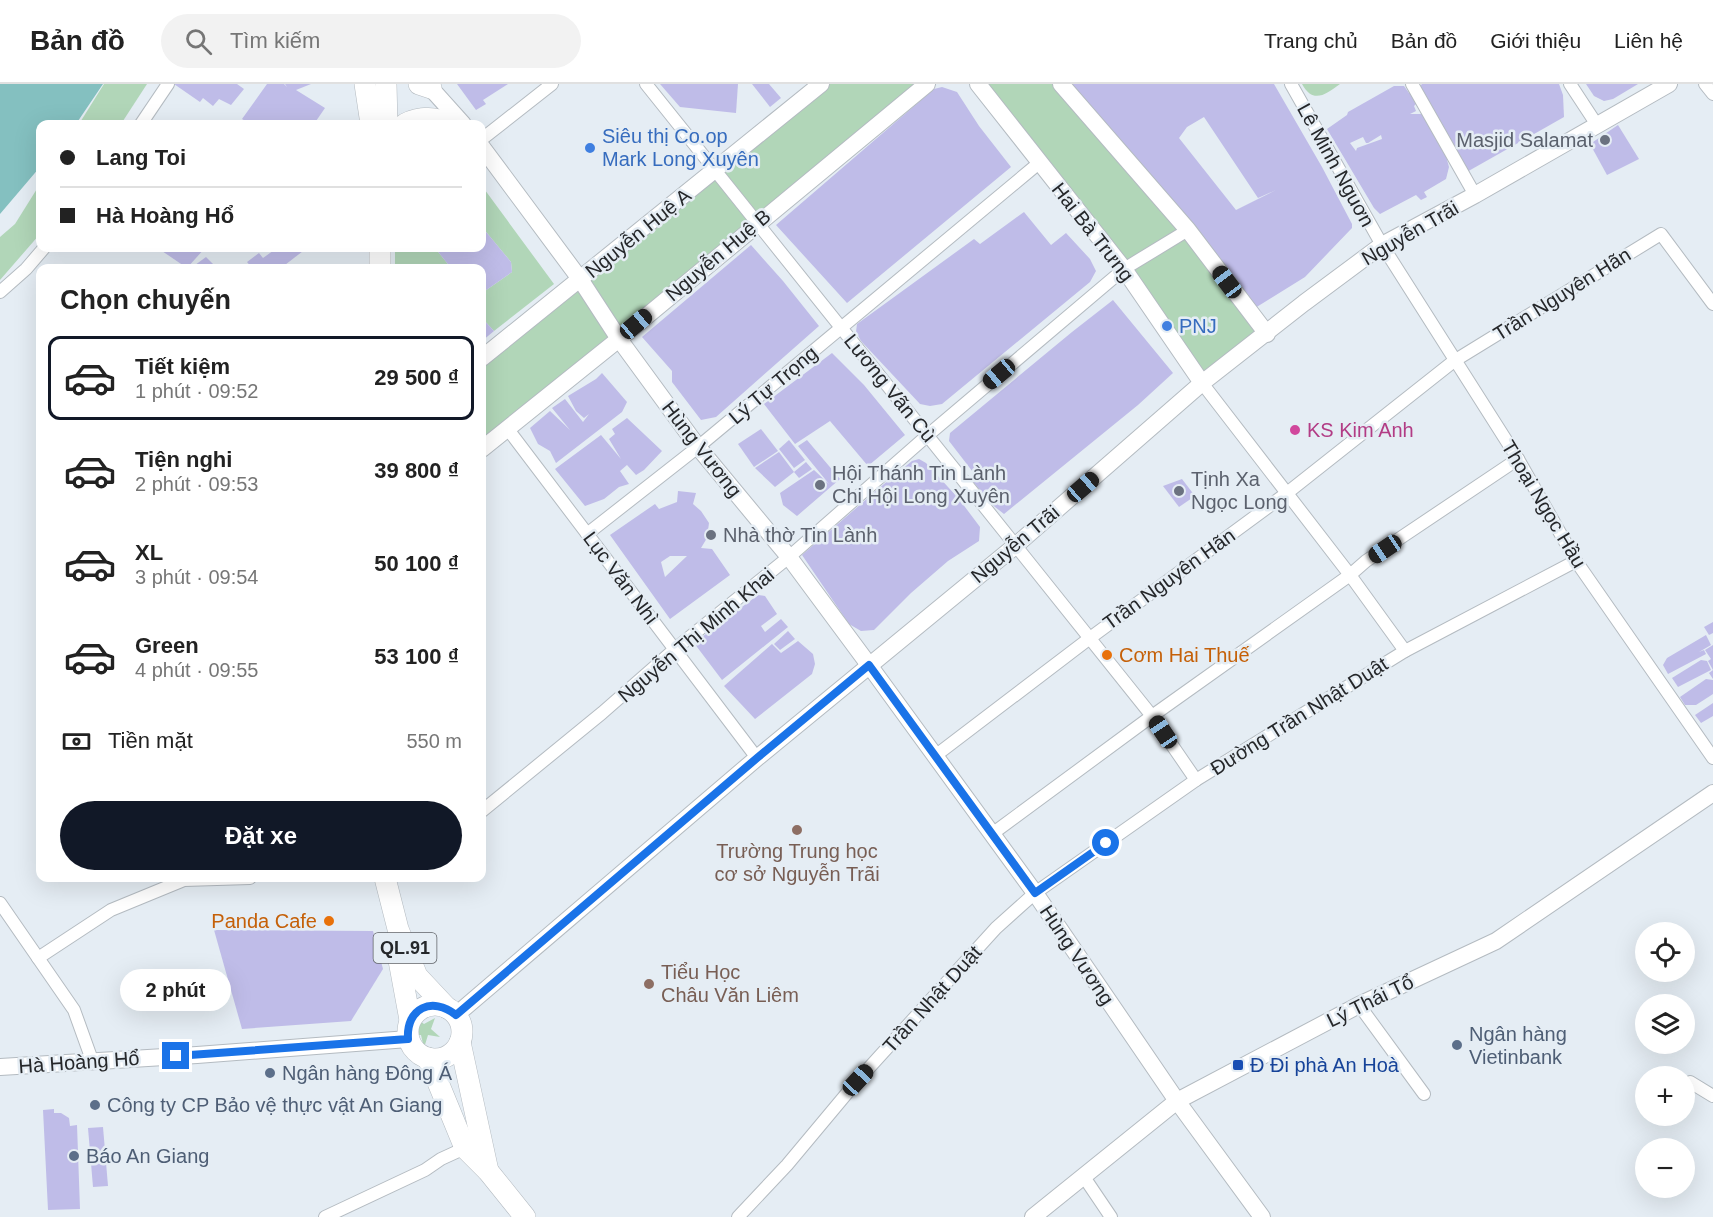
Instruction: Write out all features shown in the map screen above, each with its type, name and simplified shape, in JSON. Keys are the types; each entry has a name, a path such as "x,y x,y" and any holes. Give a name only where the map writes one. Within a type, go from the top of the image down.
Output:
{"highway":[{"path":"365,84 370,120"},
{"path":"386,84 387,120"},
{"path":"413,120 432,117 441,120"},
{"name":"QL.91","path":"385,882 398,929 417,976 452,1012"},
{"name":"QL.91","path":"385,882 409,1030"},
{"path":"430,1005 452,1012 460,1023 462,1033 455,1050 438,1059 419,1054 412,1047 409,1030 422,1008 430,1005"},
{"path":"460,1042 488,1171"},
{"path":"428,1058 465,1148 488,1171 525,1217"}],"street":[{"path":"144,120 168,84"},
{"path":"486,136 552,84"},
{"name":"Lương Vãn Cù","path":"646,84 1152,716 1196,780"},
{"name":"Nguyễn Huệ A","path":"486,355 821,84"},
{"name":"Nguyễn Huệ B","path":"486,446 619,339 927,84"},
{"name":"Hai Bà Trưng","path":"978,84 1124,269 1202,383"},
{"path":"1061,84 1188,230 1267,334"},
{"name":"Lê Minh Nguơn","path":"1291,84 1382,245"},
{"path":"1412,84 1475,195"},
{"path":"1570,84 1597,125"},
{"name":"Nguyễn Trãi","path":"452,1012 1015,546 1202,383 1304,303 1382,245 1475,195 1669,84"},
{"path":"1706,84 1713,94"},
{"path":"426,85 459,120"},
{"name":"Hùng Vương","path":"486,152 580,279 619,339 698,447 789,557 869,665 1035,893 1177,1101 1262,1217"},
{"name":"Lý Tự Trọng","path":"587,534 698,447 1040,163"},
{"name":"Nguyễn Thị Minh Khai","path":"486,808 602,714 675,649 789,557 928,435 1124,269 1188,230"},
{"name":"Trần Nguyên Hãn","path":"935,756 1287,493 1454,361 1661,234 1713,304"},
{"name":"Thoại Ngọc Hầu","path":"1382,245 1518,459 1576,561 1713,758"},
{"path":"0,292 26,269 41,252"},
{"path":"1202,383 1350,575 1404,651"},
{"name":"Lục Văn Nhì","path":"507,428 757,758"},
{"path":"992,834 1152,716 1350,575 1365,561 1518,459"},
{"name":"Đường Trần Nhật Duật","path":"1035,893 1196,780 1404,651 1576,561"},
{"name":"Lý Thái Tổ","path":"1033,1217 1177,1101 1359,1005 1496,941 1713,793"},
{"path":"38,958 111,910 179,882"},
{"name":"Trần Nhật Duật","path":"738,1217 787,1165 858,1080 996,928 1035,893"},
{"path":"0,903 74,1010 92,1060"},
{"path":"1359,1005 1424,1094"},
{"name":"Hà Hoàng Hổ","path":"0,1066 197,1055 409,1030"},
{"path":"1695,1085 1713,1096"},
{"path":"325,1217 425,1170 441,1159 465,1148"},
{"path":"1084,1177 1111,1217"}],"green space":[{"path":"104,84 147,84 124,120 82,120"},
{"path":"820,84 921,84 486,446 486,355"},
{"path":"977,84 1059,84 1267,334 1202,383"},
{"path":"1302,84 1340,84 1320,96 1315,96 1310,94"},
{"path":"36,190 36,239 0,280 0,237 15,224"},
{"path":"486,191 554,284 494,331 486,322 486,290 512,272 511,262 486,232"},
{"path":"395,252 438,252 448,264 395,264"},
{"path":"415,1017 424,1024 435,1018 431,1029 440,1037 428,1035 424,1048 421,1035 408,1035 419,1029"}],"water":[{"path":"0,84 103,84 79,120 36,120 36,172 0,214"}],"building":[{"path":"174,84 237,84 244,89 231,105 219,99 213,106 203,98 200,102"},
{"path":"267,84 284,84 287,87 285,84 311,84 296,90 325,108 317,120 242,119"},
{"path":"457,84 508,84 483,100 486,104 476,110"},
{"path":"660,84 738,84 736,113 680,107"},
{"path":"752,84 769,84 781,98 770,107"},
{"path":"1068,84 1274,84 1322,167 1352,228 1305,277 1255,308","holes":["1204,117 1258,198 1276,190 1236,210 1179,138 1187,127"]},
{"path":"1422,84 1559,84 1563,95 1564,117 1465,173 1418,88"},
{"path":"1586,84 1638,84 1613,99 1604,101 1594,96"},
{"path":"1394,86 1404,86 1418,102 1414,106 1416,111 1410,114 1423,114 1446,156 1449,167 1446,179 1424,192 1427,197 1421,200 1416,195 1380,214 1374,208 1327,129 1348,112","holes":["1381,135 1382,139 1357,148 1356,151 1350,143 1363,137 1366,143"]},
{"path":"942,87 957,92 979,126 1011,167 847,303 776,225 934,89"},
{"name":"Masjid Salamat","path":"1618,125 1639,159 1607,175 1590,144"},
{"path":"1024,212 1051,245 1066,233 1090,259 1096,271 1090,282 942,404 930,406 920,404 861,341 856,332 857,324 974,239 980,244"},
{"path":"486,232 511,262 512,272 486,290 486,264 448,264 438,252 486,252"},
{"path":"751,245 819,326 716,417 701,420 672,382 672,371 642,337"},
{"path":"163,252 201,252 191,264 181,264"},
{"path":"271,252 302,252 286,264 249,264 247,262 259,253 263,258"},
{"path":"206,257 213,264 196,264"},
{"path":"1113,300 1173,373 1138,405 1004,514 990,503 972,480 976,476 949,441 950,433"},
{"path":"486,322 494,331 486,338"},
{"path":"832,353 864,385 905,435 868,466 830,421 795,444 764,404"},
{"path":"602,373 627,402 622,412 556,463 550,451 538,444 530,428 550,411 570,430 552,408 565,399 583,422 589,414 584,418 576,411 568,396"},
{"path":"627,418 662,451 636,475 627,465 620,471 629,484 619,487 604,499 585,506 555,469 601,435 621,459 609,439 615,434 612,429"},
{"path":"761,429 778,451 754,467 738,444"},
{"path":"789,440 805,460 794,468 779,449"},
{"name":"Hội Thánh Tin Lành Chi Hội Long Xuyên","path":"807,440 840,479 797,516 783,505 780,493 814,470 829,484 798,446"},
{"path":"779,452 794,472 775,487 755,468"},
{"path":"919,459 926,463 959,499 980,527 979,541 948,561 911,593 874,630 861,631 849,624 802,555 912,461"},
{"path":"806,462 812,469 799,478 794,472"},
{"name":"Tịnh Xa Ngọc Long","path":"1182,479 1195,496 1179,507 1163,486"},
{"path":"678,491 696,493 693,504 709,523 707,538 701,548 712,549 730,575 670,619 610,535 655,504 659,509 677,502","holes":["670,556 687,556 665,577 661,562"]},
{"path":"758,595 765,596 777,614 761,626 765,632 781,619 788,627 722,680 694,643"},
{"path":"1713,622 1713,633 1709,635 1704,627"},
{"path":"788,631 795,639 780,650 774,644"},
{"path":"1706,635 1711,645 1699,652 1704,650 1706,654 1668,674 1663,665 1667,658"},
{"path":"798,641 813,654 815,664 812,674 755,719 724,686 772,644 781,653"},
{"path":"1713,645 1713,670 1708,661 1711,659 1705,650"},
{"path":"1701,660 1707,661 1711,670 1678,687 1672,678"},
{"path":"1706,679 1713,680 1713,694 1696,705 1685,705 1680,697"},
{"path":"1713,703 1713,716 1701,723 1695,715"},
{"path":"214,930 373,931 383,969 351,1021 242,1029"},
{"path":"54,1109 54,1113 61,1113 69,1118 70,1126 77,1125 80,1209 48,1210 43,1110"},
{"path":"103,1127 108,1186 93,1187 88,1128"}],"place":[{"name":"Masjid Salamat","path":"1605,140"},
{"name":"Siêu thị Co.op Mark Long Xuyên","path":"590,148"},
{"name":"PNJ","path":"1167,326"},
{"name":"KS Kim Anh","path":"1295,430"},
{"name":"Hội Thánh Tin Lành Chi Hội Long Xuyên","path":"820,485"},
{"name":"Tịnh Xa Ngọc Long","path":"1179,491"},
{"name":"Nhà thờ Tin Lành","path":"711,535"},
{"name":"Cơm Hai Thuế","path":"1107,655"},
{"name":"Trường Trung học cơ sở Nguyễn Trãi","path":"797,830"},
{"name":"Panda Cafe","path":"329,921"},
{"name":"Tiểu Học Châu Văn Liêm","path":"649,984"},
{"name":"Ngân hàng Vietinbank","path":"1457,1045"},
{"name":"Đ Đi phà An Hoà","path":"1238,1065"},
{"name":"Ngân hàng Đông Á","path":"270,1073"},
{"name":"Công ty CP Bảo vệ thực vật An Giang","path":"95,1105"},
{"name":"Báo An Giang","path":"74,1156"}],"route":[{"path":"176,1056 408,1039 410,1020 422,1008 439,1005 456,1015 869,665 1035,893 1106,843"}]}
